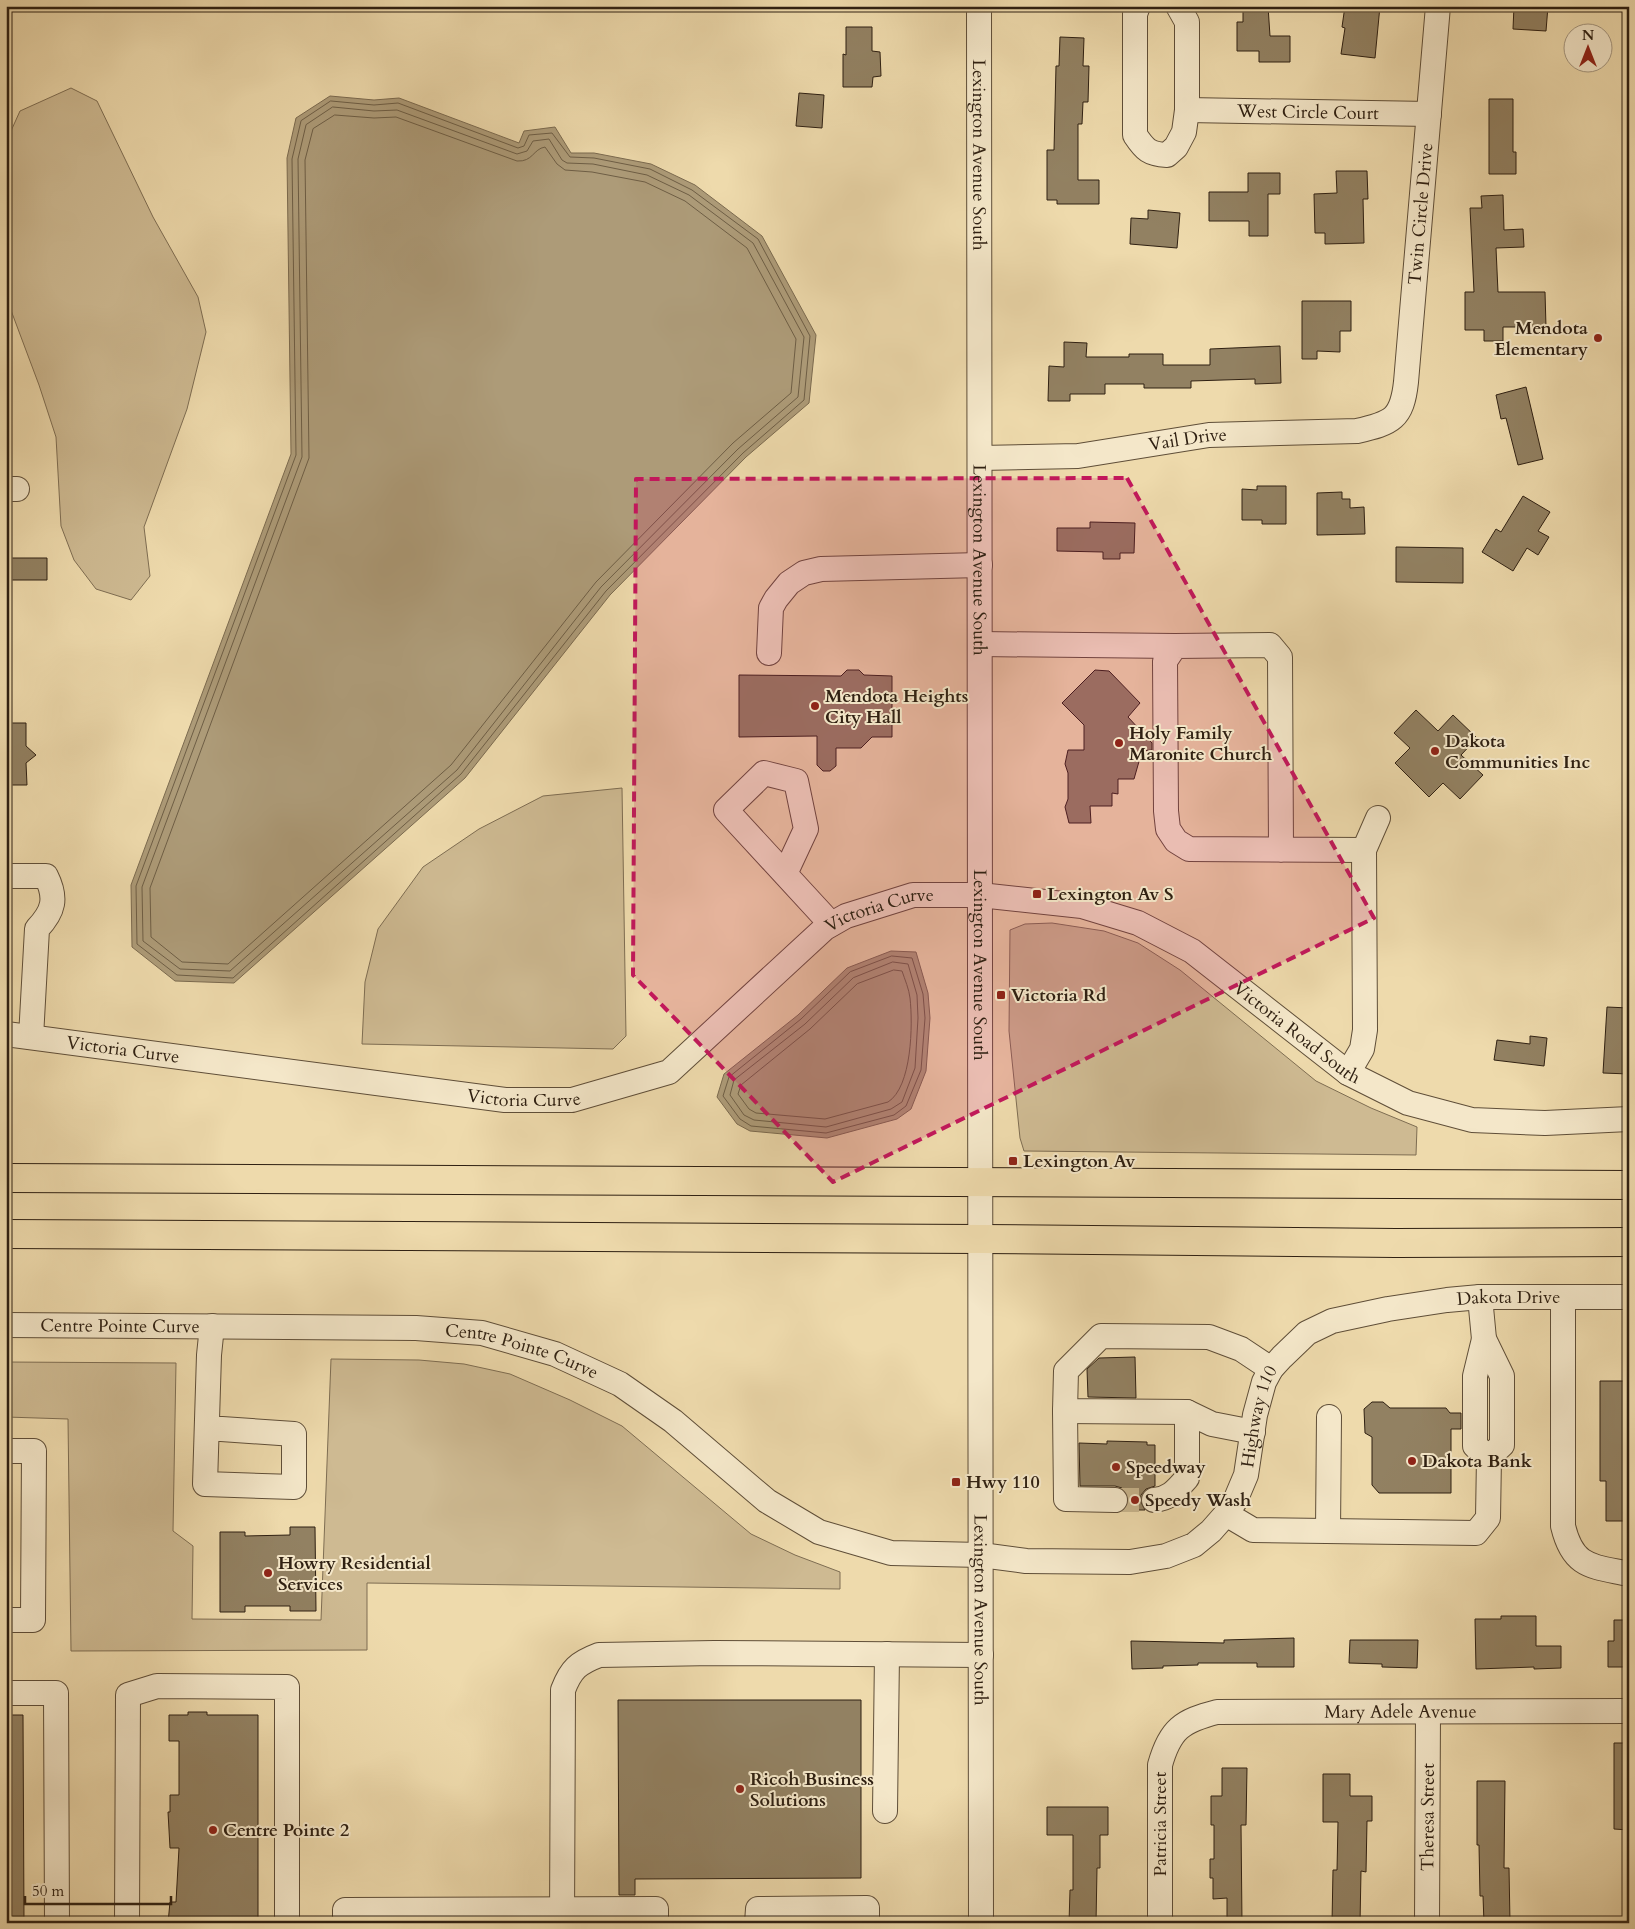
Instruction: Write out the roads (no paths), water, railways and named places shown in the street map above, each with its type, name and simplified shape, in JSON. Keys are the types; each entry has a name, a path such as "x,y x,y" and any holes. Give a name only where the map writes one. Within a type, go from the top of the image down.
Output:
{"highway":[{"path":"6,1178 1629,1186"},
{"path":"6,1234 1396,1243 1629,1242"}],"street":[{"name":"Lexington Avenue South","path":"979,6 981,1923"},
{"path":"1138,6 1135,14 1135,135 1143,148 1153,154 1167,155 1176,147 1184,132 1187,110 1187,22 1178,6"},
{"name":"Twin Circle Drive","path":"1394,419 1404,400 1406,382 1438,6"},
{"name":"West Circle Court","path":"1187,110 1428,114"},
{"name":"Vail Drive","path":"980,458 1078,456 1209,435 1357,431 1379,426 1394,419"},
{"path":"769,653 771,608 789,583 804,573 821,568 980,565"},
{"path":"980,644 1270,645 1280,657 1281,850"},
{"path":"1175,646 1165,661 1168,829 1176,841 1189,849 1364,850"},
{"path":"1348,1073 1362,1049 1365,1030 1364,850 1378,818"},
{"path":"785,874 831,924"},
{"path":"6,876 46,876 52,888 53,902 47,919 37,929 31,1037"},
{"name":"Victoria Curve","path":"6,1034 505,1100 572,1100 669,1072 825,928 846,916 914,896 980,895"},
{"name":"Victoria Road South","path":"980,895 1082,906 1138,924 1192,950 1348,1073 1408,1103 1472,1120 1545,1123 1629,1119"},
{"path":"1226,1514 1253,1530 1476,1533 1488,1518 1489,1457 1502,1445 1502,1376 1484,1339 1480,1297"},
{"name":"Dakota Drive","path":"1388,1309 1480,1297 1629,1297"},
{"path":"1563,1297 1563,1526 1567,1542 1576,1556 1586,1564 1629,1574"},
{"name":"Highway 110","path":"981,1556 1026,1561 1130,1562 1155,1559 1194,1545 1211,1531 1235,1501 1246,1475 1258,1400 1271,1369 1290,1347 1307,1333 1332,1322 1388,1309"},
{"name":"Centre Pointe Curve","path":"6,1325 416,1328 482,1333 555,1354 620,1384 673,1421 767,1501 819,1532 890,1552 981,1556"},
{"path":"207,1428 209,1355 212,1326"},
{"path":"1115,1500 1066,1499 1066,1371 1101,1336 1209,1337 1241,1350 1271,1369"},
{"path":"1065,1411 1187,1412 1212,1424 1253,1432"},
{"path":"1154,1500 1170,1496 1187,1478 1187,1412"},
{"path":"1328,1531 1329,1417"},
{"path":"6,1451 34,1451 33,1620 6,1620"},
{"path":"562,1916 563,1690 569,1674 583,1661 600,1654 981,1654"},
{"path":"885,1811 887,1654"},
{"path":"127,1923 128,1695 157,1686 287,1688 287,1923"},
{"path":"6,1693 56,1693 56,1923"},
{"name":"Mary Adele Avenue","path":"1177,1730 1193,1718 1218,1712 1629,1711"},
{"name":"Theresa Street","path":"1427,1923 1428,1712"},
{"name":"Patricia Street","path":"1160,1923 1160,1765 1165,1746 1177,1730"},
{"path":"757,1923 758,1909 867,1908 867,1923"},
{"path":"345,1923 345,1910 562,1916 656,1909 656,1923"}],"water":[{"path":"330,96 374,100 399,98 519,143 524,131 555,127 571,153 594,153 651,164 695,185 762,236 816,335 809,403 746,457 610,595 465,778 234,983 175,981 132,947 131,885 291,454 287,158 296,118"},
{"path":"891,951 916,952 928,993 930,1018 926,1071 911,1109 897,1119 827,1138 750,1131 737,1124 717,1097 724,1074 798,1015 847,968"}],"tunnel":[{"path":"1115,1500 1154,1500"}],"place":[{"name":"Mendota Elementary","path":"1598,338"},
{"name":"Mendota Heights City Hall","path":"815,706"},
{"name":"Holy Family Maronite Church","path":"1119,743"},
{"name":"Dakota Communities Inc","path":"1435,751"},
{"name":"Lexington Av S","path":"1037,894"},
{"name":"Victoria Rd","path":"1001,995"},
{"name":"Lexington Av","path":"1013,1161"},
{"name":"Dakota Bank","path":"1412,1461"},
{"name":"Speedway","path":"1116,1467"},
{"name":"Hwy 110","path":"956,1482"},
{"name":"Speedy Wash","path":"1135,1500"},
{"name":"Howry Residential Services","path":"268,1573"},
{"name":"Ricoh Business Solutions","path":"740,1789"},
{"name":"Centre Pointe 2","path":"213,1830"}]}
